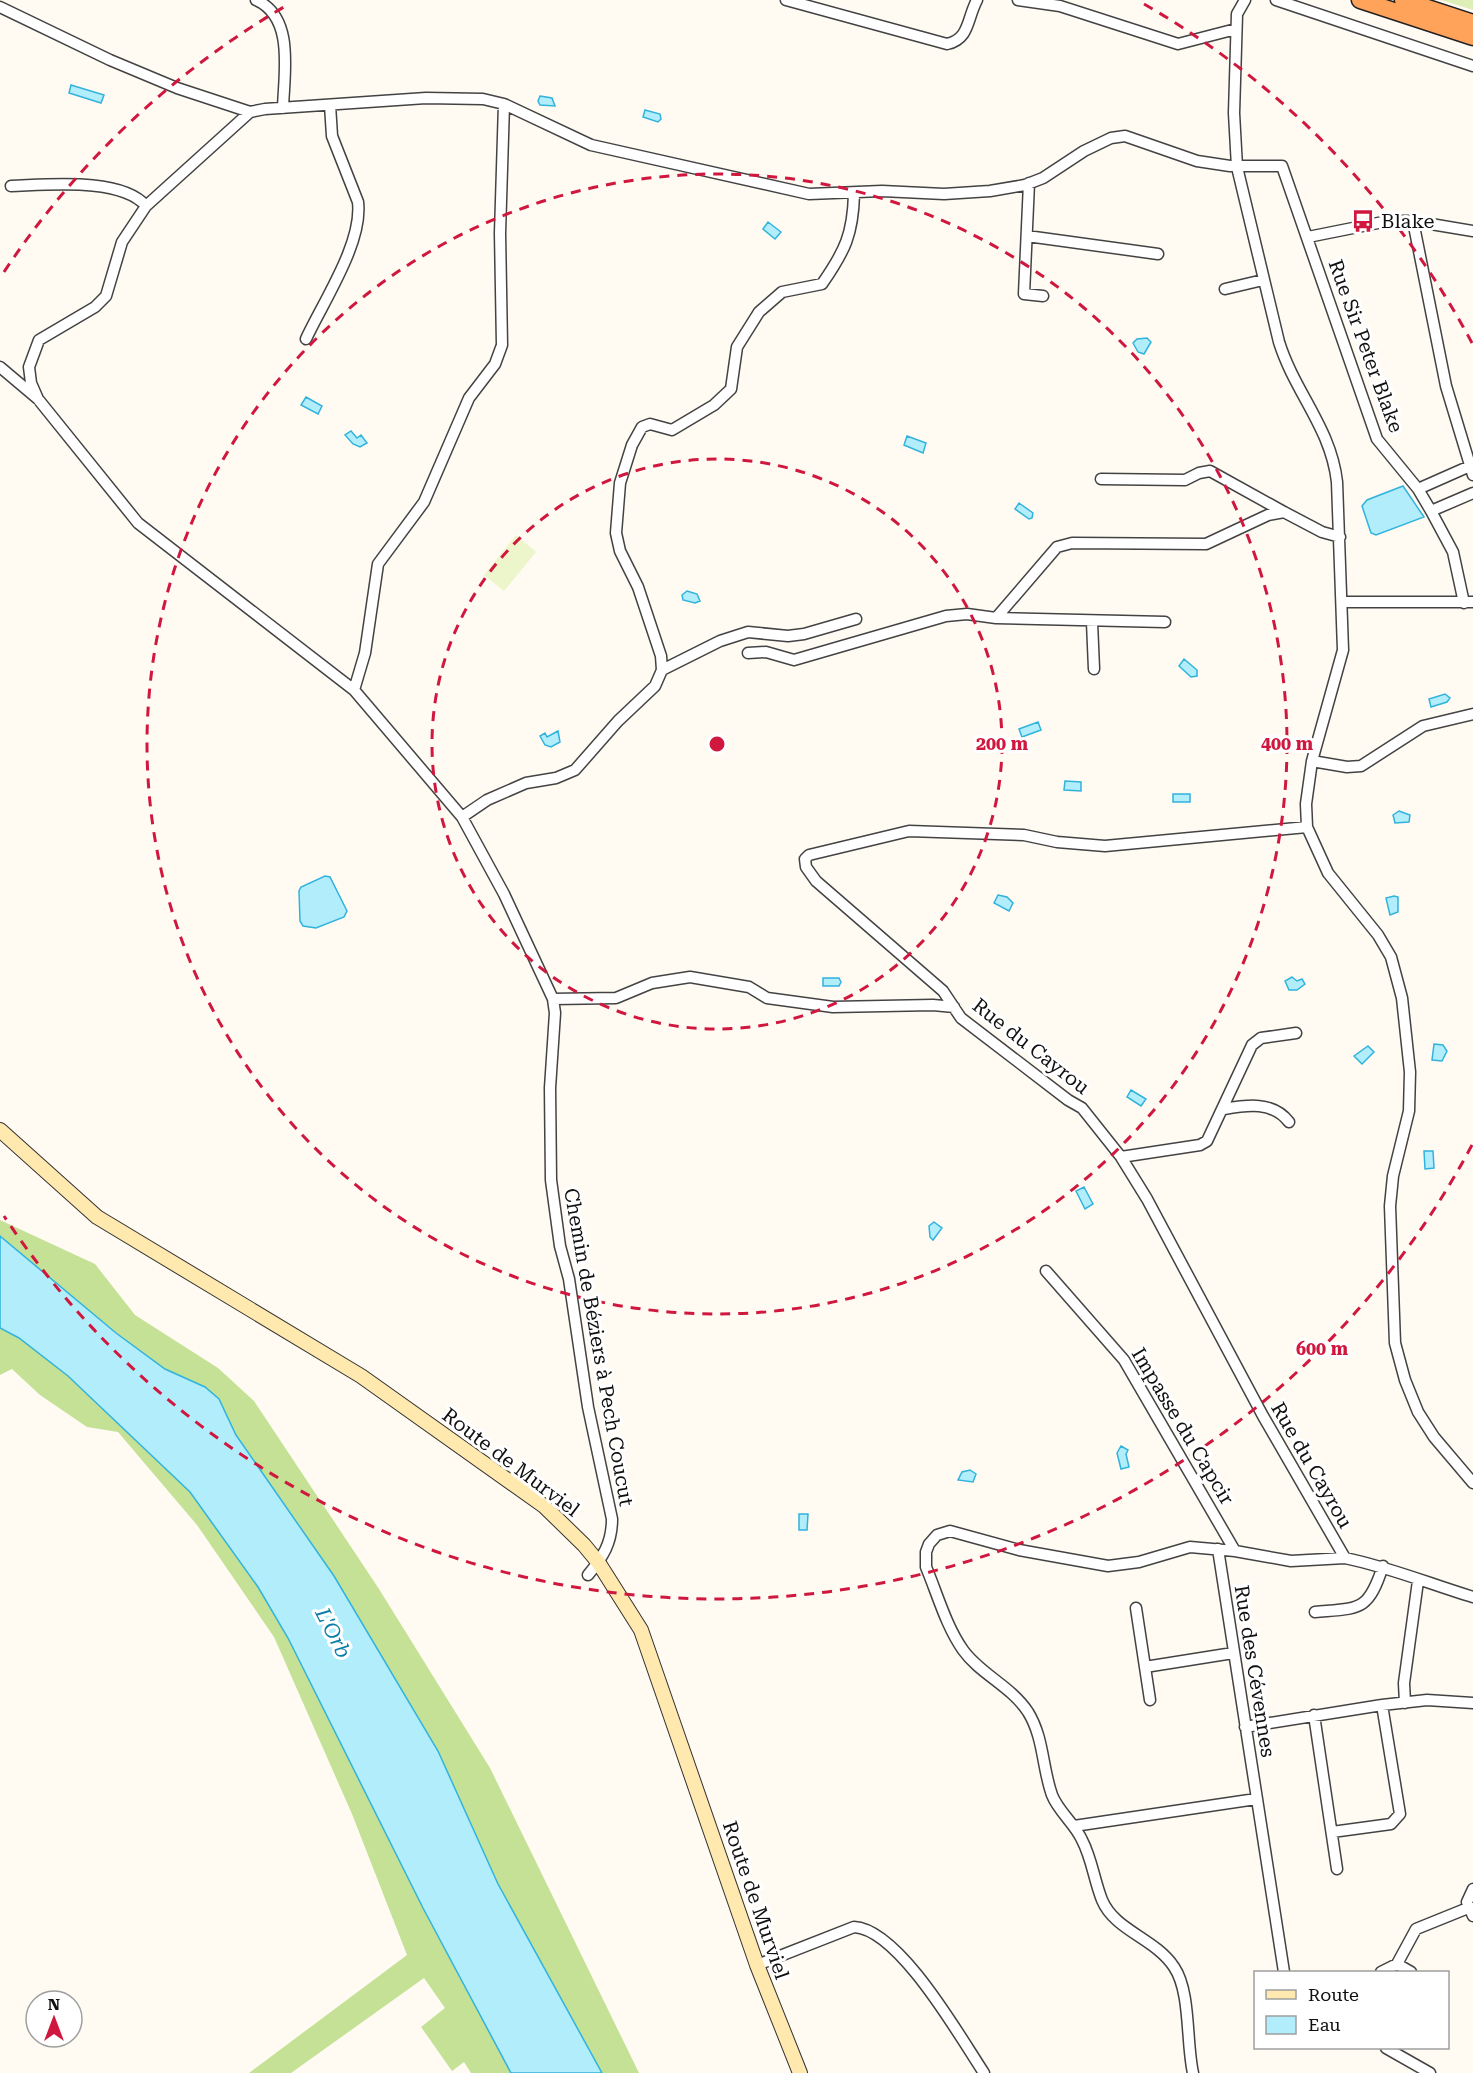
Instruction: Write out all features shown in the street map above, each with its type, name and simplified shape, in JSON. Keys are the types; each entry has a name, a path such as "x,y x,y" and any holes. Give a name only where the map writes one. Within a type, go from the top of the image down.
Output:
{"highway":[{"path":"1360,0 1473,27"},
{"path":"1403,0 1473,27"}],"main road":[{"name":"Route de Murviel","path":"0,1130 97,1217 361,1376 544,1506 567,1527 598,1562 641,1630 757,1965 800,2073"}],"street":[{"path":"256,0 268,6 279,20 285,44 283,108"},
{"path":"786,0 947,44 957,42 964,35 977,0"},
{"path":"1018,0 1060,6 1178,44 1236,29"},
{"path":"1245,0 1237,14 1236,29 1234,114 1237,166 1286,367 1326,434 1334,460 1340,537 1343,650 1312,760 1306,804 1307,827 1328,873 1378,935 1392,957 1402,998 1410,1072 1409,1111 1393,1176 1390,1206 1395,1343 1405,1380 1418,1412 1434,1437 1473,1482"},
{"path":"1276,0 1473,66"},
{"path":"0,7 110,60 177,88 250,112 426,98 483,99 504,104 591,145 787,191 809,194 854,194 882,190 944,194 990,191 1043,178 1083,151 1111,138 1125,136 1197,161 1237,166"},
{"path":"354,690 365,653 378,564 424,502 469,398 495,364 502,345 500,233 504,104"},
{"path":"306,339 346,258 359,214 358,202 332,136 330,105"},
{"path":"38,399 31,383 29,367 39,340 95,307 106,296 122,242 146,206 250,112"},
{"name":"Rue Sir Peter Blake","path":"1237,166 1282,166 1377,439 1418,489 1431,511 1453,552 1469,602 1342,602"},
{"path":"1029,183 1024,294 1043,296"},
{"path":"11,186 73,185 119,190 135,195 146,206"},
{"path":"462,817 496,796 526,783 556,778 575,770 618,721 655,686 662,670 661,656 638,587 620,551 616,533 620,483 632,445 642,427 650,424 672,430 714,405 731,388 737,347 759,312 782,292 822,284 836,265 847,245 853,223 854,194"},
{"path":"1308,237 1388,221 1413,221 1473,231"},
{"path":"1413,221 1446,386 1471,471 1418,489"},
{"path":"1027,236 1158,254"},
{"path":"1224,289 1263,280"},
{"name":"Chemin de Béziers à Pech Coucut","path":"0,367 38,399 138,523 354,690 462,817 504,894 553,999 555,1013 550,1088 551,1180 588,1407 612,1519 612,1535 598,1562 588,1575"},
{"path":"1101,479 1185,480 1198,473 1210,471 1322,532 1340,537"},
{"path":"1431,511 1473,493"},
{"path":"996,618 1057,547 1072,543 1206,544 1268,515 1284,512"},
{"path":"748,653 766,652 794,660 946,616 967,614 996,618 1092,622 1165,622"},
{"path":"662,670 720,641 748,632 788,636 804,634 856,619"},
{"path":"1092,622 1095,669"},
{"path":"1312,760 1347,767 1361,766 1424,726 1473,714"},
{"name":"Rue du Cayrou","path":"1307,827 1106,846 1057,842 1024,835 909,831 829,850 805,859 806,867 816,881 943,991 961,1018 1068,1101 1082,1108 1121,1157 1172,1242 1263,1416 1345,1558 1383,1566 1418,1581 1473,1597"},
{"path":"553,999 616,998 652,983 690,977 749,987 766,998 832,1007 933,1005 954,1007"},
{"path":"1121,1157 1200,1145 1211,1136 1252,1045 1261,1038 1296,1033"},
{"path":"1224,1109 1258,1104 1284,1116 1289,1122"},
{"name":"Impasse du Capcir","path":"1046,1271 1129,1367 1235,1551"},
{"path":"1193,2073 1188,2048 1185,2000 1176,1969 1163,1953 1144,1938 1124,1927 1109,1913 1082,1839 1053,1796 1041,1742 1028,1713 1009,1689 963,1650 926,1567 926,1552 929,1544 937,1535 950,1531 1019,1550 1108,1566 1139,1562 1190,1547 1235,1551 1291,1561 1345,1558"},
{"name":"Rue des Cévennes","path":"1218,1549 1284,1971"},
{"path":"1315,1612 1356,1608 1368,1601 1383,1566"},
{"path":"1405,1702 1404,1683 1418,1581"},
{"path":"1136,1608 1150,1700"},
{"path":"1145,1667 1233,1653"},
{"path":"1245,1727 1405,1702 1473,1703"},
{"path":"1332,1832 1391,1824 1400,1814 1382,1705"},
{"path":"1314,1715 1337,1869"},
{"path":"1074,1826 1256,1799"},
{"path":"1383,1971 1396,1964 1416,1929 1470,1912 1468,1896 1473,1889"},
{"path":"757,1965 854,1927 865,1927 892,1947 918,1975 984,2073"},
{"path":"1396,1964 1409,1971"},
{"path":"1387,2049 1417,2070 1430,2073"}],"green space":[{"path":"1441,0 1473,0 1473,10"},
{"path":"516,535 536,552 504,591 484,575"},
{"path":"0,1220 95,1264 135,1315 218,1368 254,1401 379,1589 490,1768 639,2073 602,2073 498,1884 438,1751 334,1576 236,1435 219,1399 205,1387 165,1369 116,1333 0,1236"},
{"path":"0,1328 19,1338 68,1376 190,1492 258,1587 288,1638 423,1908 511,2073 471,2073 464,2062 452,2071 421,2027 445,2008 424,1978 291,2073 249,2073 407,1955 352,1814 274,1637 197,1525 118,1432 87,1427 40,1395 12,1369 0,1375"}],"water":[{"path":"71,85 104,95 101,103 69,93"},
{"path":"540,96 552,98 555,106 540,105 538,101"},
{"path":"645,110 660,114 661,119 658,122 643,117"},
{"path":"768,222 781,232 775,239 763,229"},
{"path":"1147,338 1151,342 1144,354 1138,352 1133,343 1137,339"},
{"path":"306,397 322,406 318,414 301,405"},
{"path":"351,431 357,438 361,435 367,443 360,447 353,444 345,435"},
{"path":"907,436 926,443 923,453 904,445"},
{"path":"1403,486 1424,517 1376,535 1371,533 1362,506 1367,500"},
{"path":"1019,503 1033,513 1032,518 1029,519 1015,509"},
{"path":"687,591 697,594 700,601 695,603 683,600 682,595"},
{"path":"1184,659 1197,670 1197,676 1191,677 1179,666"},
{"path":"1445,694 1450,698 1447,702 1431,707 1429,699"},
{"path":"1038,722 1041,730 1022,737 1019,729"},
{"path":"558,731 560,742 551,747 545,745 540,736 545,733 547,737"},
{"path":"1065,781 1081,782 1081,791 1064,790"},
{"path":"1173,794 1190,794 1190,802 1173,802"},
{"path":"1399,811 1410,815 1409,822 1395,823 1393,815"},
{"path":"325,876 330,877 347,911 344,917 316,928 303,926 300,921 299,891 301,887"},
{"path":"998,895 1007,897 1013,903 1009,911 994,903"},
{"path":"1398,897 1398,912 1390,915 1386,898"},
{"path":"1292,977 1297,981 1302,979 1305,984 1297,990 1289,990 1285,981"},
{"path":"823,978 839,978 841,982 839,986 823,986"},
{"path":"1434,1044 1443,1045 1447,1051 1442,1061 1432,1060"},
{"path":"1368,1046 1374,1052 1362,1064 1354,1056"},
{"path":"1131,1090 1146,1099 1141,1106 1127,1097"},
{"path":"1424,1151 1433,1151 1434,1168 1425,1169"},
{"path":"1084,1187 1093,1204 1085,1209 1076,1191"},
{"path":"934,1222 942,1228 933,1240 930,1237 929,1226"},
{"name":"L'Orb","path":"0,1236 116,1333 165,1369 205,1387 219,1399 236,1435 334,1576 438,1751 498,1884 602,2073 511,2073 423,1908 288,1638 258,1587 190,1492 68,1376 19,1338 0,1328"},
{"path":"1121,1446 1128,1450 1126,1454 1129,1467 1121,1469 1117,1453"},
{"path":"970,1470 976,1474 973,1482 958,1480 962,1472"},
{"path":"799,1514 808,1514 807,1530 799,1530"}],"place":[{"name":"Blake","path":"1363,221"}]}
